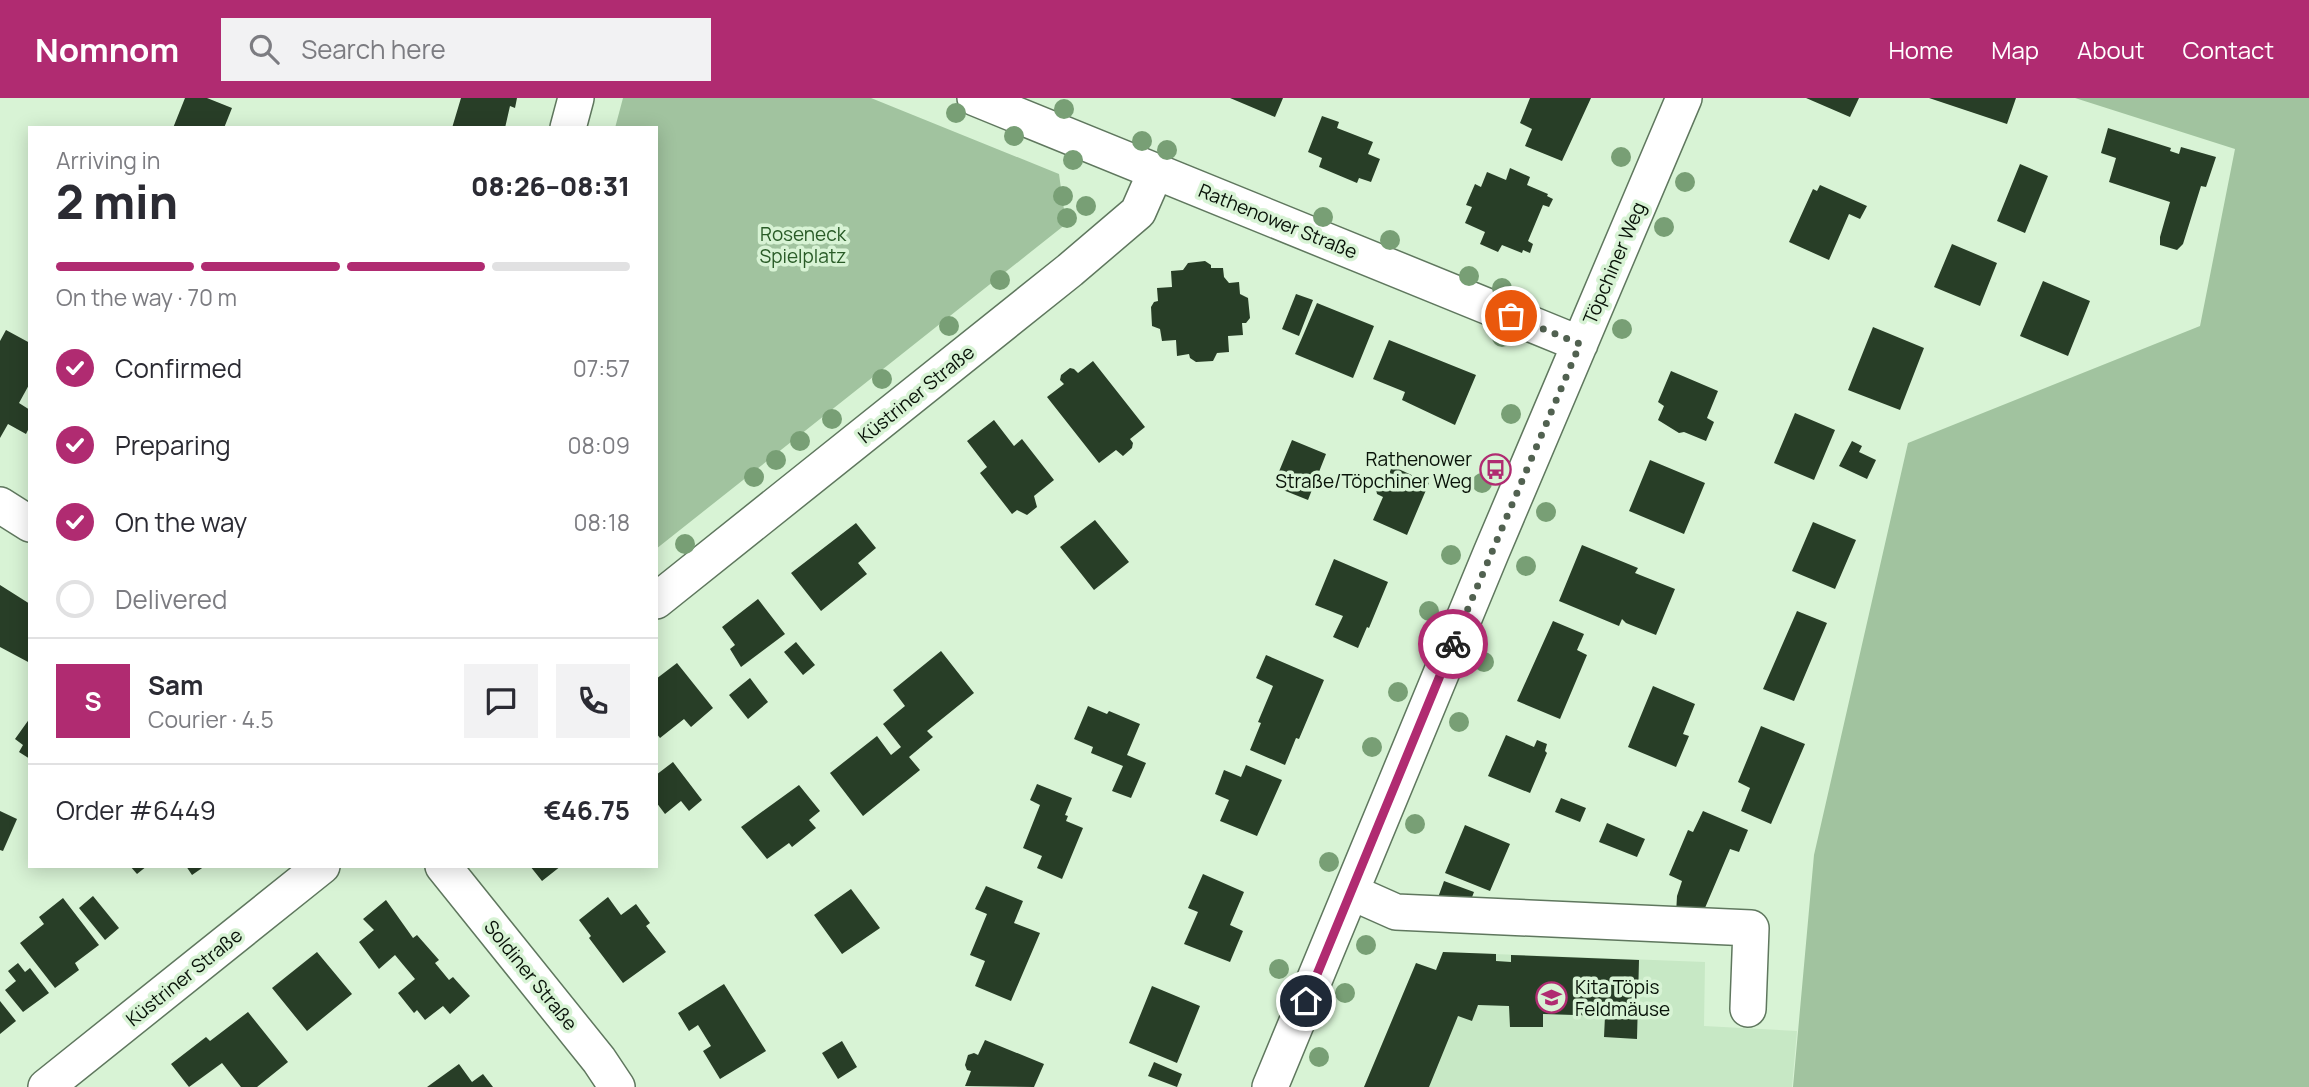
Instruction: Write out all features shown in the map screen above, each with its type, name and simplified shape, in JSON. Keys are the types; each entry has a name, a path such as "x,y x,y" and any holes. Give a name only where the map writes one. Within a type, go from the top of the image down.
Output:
{"street":[{"path":"569,126 576,98"},
{"name":"Rathenower Straße","path":"975,98 1580,344"},
{"name":"Töpchiner Weg","path":"1270,1087 1684,98"},
{"name":"Küstriner Straße","path":"658,599 1070,270 1138,212 1156,171"},
{"path":"0,505 28,523"},
{"name":"Küstriner Straße","path":"46,1087 320,868"},
{"name":"Soldiner Straße","path":"445,868 599,1060 617,1087"},
{"path":"1351,892 1396,912 1751,928 1748,1009"}],"shaded area":[{"name":"Kita Töpis Feldmäuse","path":"1443,952 1705,962 1704,1026 1797,1031 1792,1087 1364,1087 1416,963 1436,970"}],"green space":[{"name":"Roseneck Spielplatz","path":"623,98 871,98 1059,174 1066,224 658,547 658,126 616,126"},
{"path":"2075,98 2309,98 2309,1087 1793,1087 1814,855 1908,443 2200,326 2235,149"}],"building":[{"path":"185,98 207,98 232,108 225,126 174,126"},
{"path":"461,98 517,98 515,108 510,106 505,126 453,126"},
{"path":"1230,98 1283,98 1275,117"},
{"path":"1530,98 1591,98 1562,161 1525,146 1532,129 1520,123"},
{"path":"1806,98 1859,98 1850,117"},
{"path":"1929,98 2016,98 2007,124"},
{"path":"1322,116 1339,122 1337,128 1373,142 1368,154 1380,159 1371,182 1359,178 1357,183 1319,167 1322,158 1308,152"},
{"path":"2108,128 2171,148 2170,151 2179,154 2181,147 2216,157 2206,187 2201,186 2183,244 2177,250 2160,245 2170,202 2109,182 2116,158 2101,153"},
{"path":"2020,164 2048,176 2025,233 1997,221"},
{"path":"1510,168 1530,177 1527,185 1553,199 1549,207 1543,205 1528,241 1533,244 1530,253 1523,250 1522,253 1502,245 1498,252 1480,244 1485,232 1465,223 1472,207 1466,205 1475,184 1481,187 1487,172 1506,180"},
{"path":"1820,185 1867,206 1860,219 1849,214 1829,260 1789,242 1813,189 1817,191"},
{"path":"1952,244 1997,263 1980,306 1934,287"},
{"path":"1205,261 1211,268 1223,268 1224,277 1229,283 1239,282 1240,294 1248,298 1250,318 1246,323 1242,323 1243,335 1228,336 1229,352 1217,353 1213,361 1196,362 1189,354 1177,356 1176,340 1162,341 1160,329 1152,326 1151,307 1158,301 1157,288 1172,287 1171,271 1183,270 1188,263"},
{"path":"2043,281 2090,301 2068,356 2020,336"},
{"path":"1296,294 1313,300 1299,336 1282,329"},
{"path":"1317,303 1374,326 1353,378 1295,354"},
{"path":"1873,327 1924,348 1900,410 1848,390"},
{"path":"6,330 28,342 28,387 19,403 28,409 28,430 26,434 8,424 0,438 0,341"},
{"path":"1389,340 1476,375 1455,425 1402,400 1405,392 1373,379"},
{"path":"1093,361 1145,427 1130,439 1132,448 1123,456 1116,450 1099,463 1047,397 1064,384 1060,380 1061,375 1070,368 1078,373"},
{"path":"1671,371 1718,391 1707,418 1714,422 1706,441 1684,432 1679,433 1658,420 1664,406 1658,402"},
{"path":"1795,413 1835,430 1814,480 1774,463"},
{"path":"994,420 1014,446 1022,439 1054,480 1034,496 1037,507 1027,515 1017,510 1012,514 980,473 987,467 967,441"},
{"path":"1292,440 1326,454 1308,500 1273,486"},
{"path":"1852,441 1862,446 1859,452 1876,460 1867,479 1839,466"},
{"path":"1650,460 1705,483 1684,534 1629,511"},
{"path":"1392,466 1429,483 1407,535 1373,520 1383,497 1377,494 1376,489 1380,480 1388,477"},
{"path":"1095,520 1129,562 1094,590 1060,547"},
{"path":"1813,522 1856,540 1835,589 1792,571"},
{"path":"856,523 876,548 858,563 867,574 821,611 791,573"},
{"path":"1582,545 1638,568 1635,573 1675,589 1656,635 1622,619 1619,626 1559,601"},
{"path":"1334,559 1388,582 1358,648 1333,637 1343,616 1315,605"},
{"path":"0,585 28,603 28,662 0,647"},
{"path":"758,599 785,634 741,667 730,649 735,645 722,627"},
{"path":"1797,611 1827,623 1794,701 1763,689"},
{"path":"1553,621 1584,634 1577,650 1587,655 1560,719 1517,701"},
{"path":"796,642 815,665 803,675 784,652"},
{"path":"941,651 974,693 927,731 933,737 909,757 920,770 863,816 830,773 877,736 891,755 901,747 883,724 905,706 893,690"},
{"path":"1266,655 1324,680 1285,765 1250,750 1273,686 1256,678"},
{"path":"677,663 713,708 691,727 684,719 660,738 658,677"},
{"path":"750,678 768,702 748,719 729,695"},
{"path":"1653,686 1695,704 1683,734 1689,736 1676,767 1628,747"},
{"path":"1088,706 1107,714 1109,711 1140,724 1127,755 1146,763 1131,798 1112,791 1123,766 1091,753 1093,747 1074,739"},
{"path":"28,721 28,758 19,752 23,745 15,739"},
{"path":"1761,726 1805,744 1771,824 1741,811 1750,788 1738,782"},
{"path":"1506,735 1534,747 1537,740 1547,744 1547,753 1530,793 1488,776"},
{"path":"673,762 702,800 689,811 681,801 665,814 658,805 658,773"},
{"path":"1246,765 1282,780 1257,836 1220,821 1229,800 1215,794 1224,770 1241,777"},
{"path":"1037,784 1072,798 1065,815 1068,816 1066,821 1083,828 1062,879 1037,868 1042,856 1023,848 1040,805 1030,800"},
{"path":"799,785 820,811 809,820 816,828 792,847 789,843 767,859 741,827"},
{"path":"1561,798 1586,808 1580,822 1555,812"},
{"path":"0,811 17,819 3,851 0,850"},
{"path":"1703,811 1748,830 1739,852 1730,849 1702,915 1676,914 1677,896 1682,881 1669,875 1688,830 1693,832"},
{"path":"1607,823 1645,839 1637,857 1599,842"},
{"path":"1465,825 1510,844 1490,891 1445,873"},
{"path":"132,868 144,868 137,874"},
{"path":"187,868 202,868 192,875"},
{"path":"532,868 558,868 542,881"},
{"path":"1203,874 1244,892 1230,925 1243,931 1230,962 1184,944 1198,912 1188,908"},
{"path":"1444,881 1474,892 1469,905 1436,903"},
{"path":"986,886 1023,901 1014,923 1040,933 1011,1001 975,986 985,961 970,955 987,914 975,909"},
{"path":"851,889 880,928 842,954 814,915"},
{"path":"93,896 119,928 105,940 79,908"},
{"path":"608,897 621,915 636,904 650,923 646,926 666,952 623,983 589,938 591,936 579,920"},
{"path":"63,898 99,945 75,963 79,970 55,988 20,943 44,924 39,917"},
{"path":"386,900 413,938 417,935 439,960 435,963 449,980 453,977 470,996 450,1014 443,1006 425,1020 417,1010 414,1013 398,993 415,979 395,955 379,969 359,942 374,930 363,919"},
{"path":"317,952 352,994 307,1031 272,988"},
{"path":"1443,952 1496,954 1496,961 1511,962 1511,955 1639,960 1637,1039 1604,1037 1605,1016 1543,1014 1543,1027 1510,1027 1509,1006 1478,1005 1472,1021 1458,1016 1429,1087 1364,1087 1416,963 1436,970"},
{"path":"18,963 25,972 30,968 49,993 23,1012 5,990 16,981 8,971"},
{"path":"724,984 766,1051 720,1079 703,1051 711,1046 698,1025 689,1031 678,1013"},
{"path":"1152,986 1200,1006 1177,1063 1129,1043"},
{"path":"0,1001 16,1021 0,1034"},
{"path":"248,1012 288,1062 257,1087 241,1087 222,1063 189,1087 171,1064 206,1037 210,1041"},
{"path":"985,1040 1044,1064 1034,1087 965,1086 971,1071 967,1070 965,1065 968,1055 978,1055"},
{"path":"842,1041 857,1067 838,1079 822,1053"},
{"path":"1154,1062 1182,1074 1177,1087 1148,1076"},
{"path":"459,1064 472,1082 483,1074 493,1087 427,1087"}],"way so far":[{"path":"1453,644 1580,344 1511,316"}],"place":[{"name":"Rathenower Straße/Töpchiner Weg","path":"1495,470"},
{"name":"Kita Töpis Feldmäuse","path":"1552,998"}],"route":[{"path":"1306,1001 1453,644"}]}
